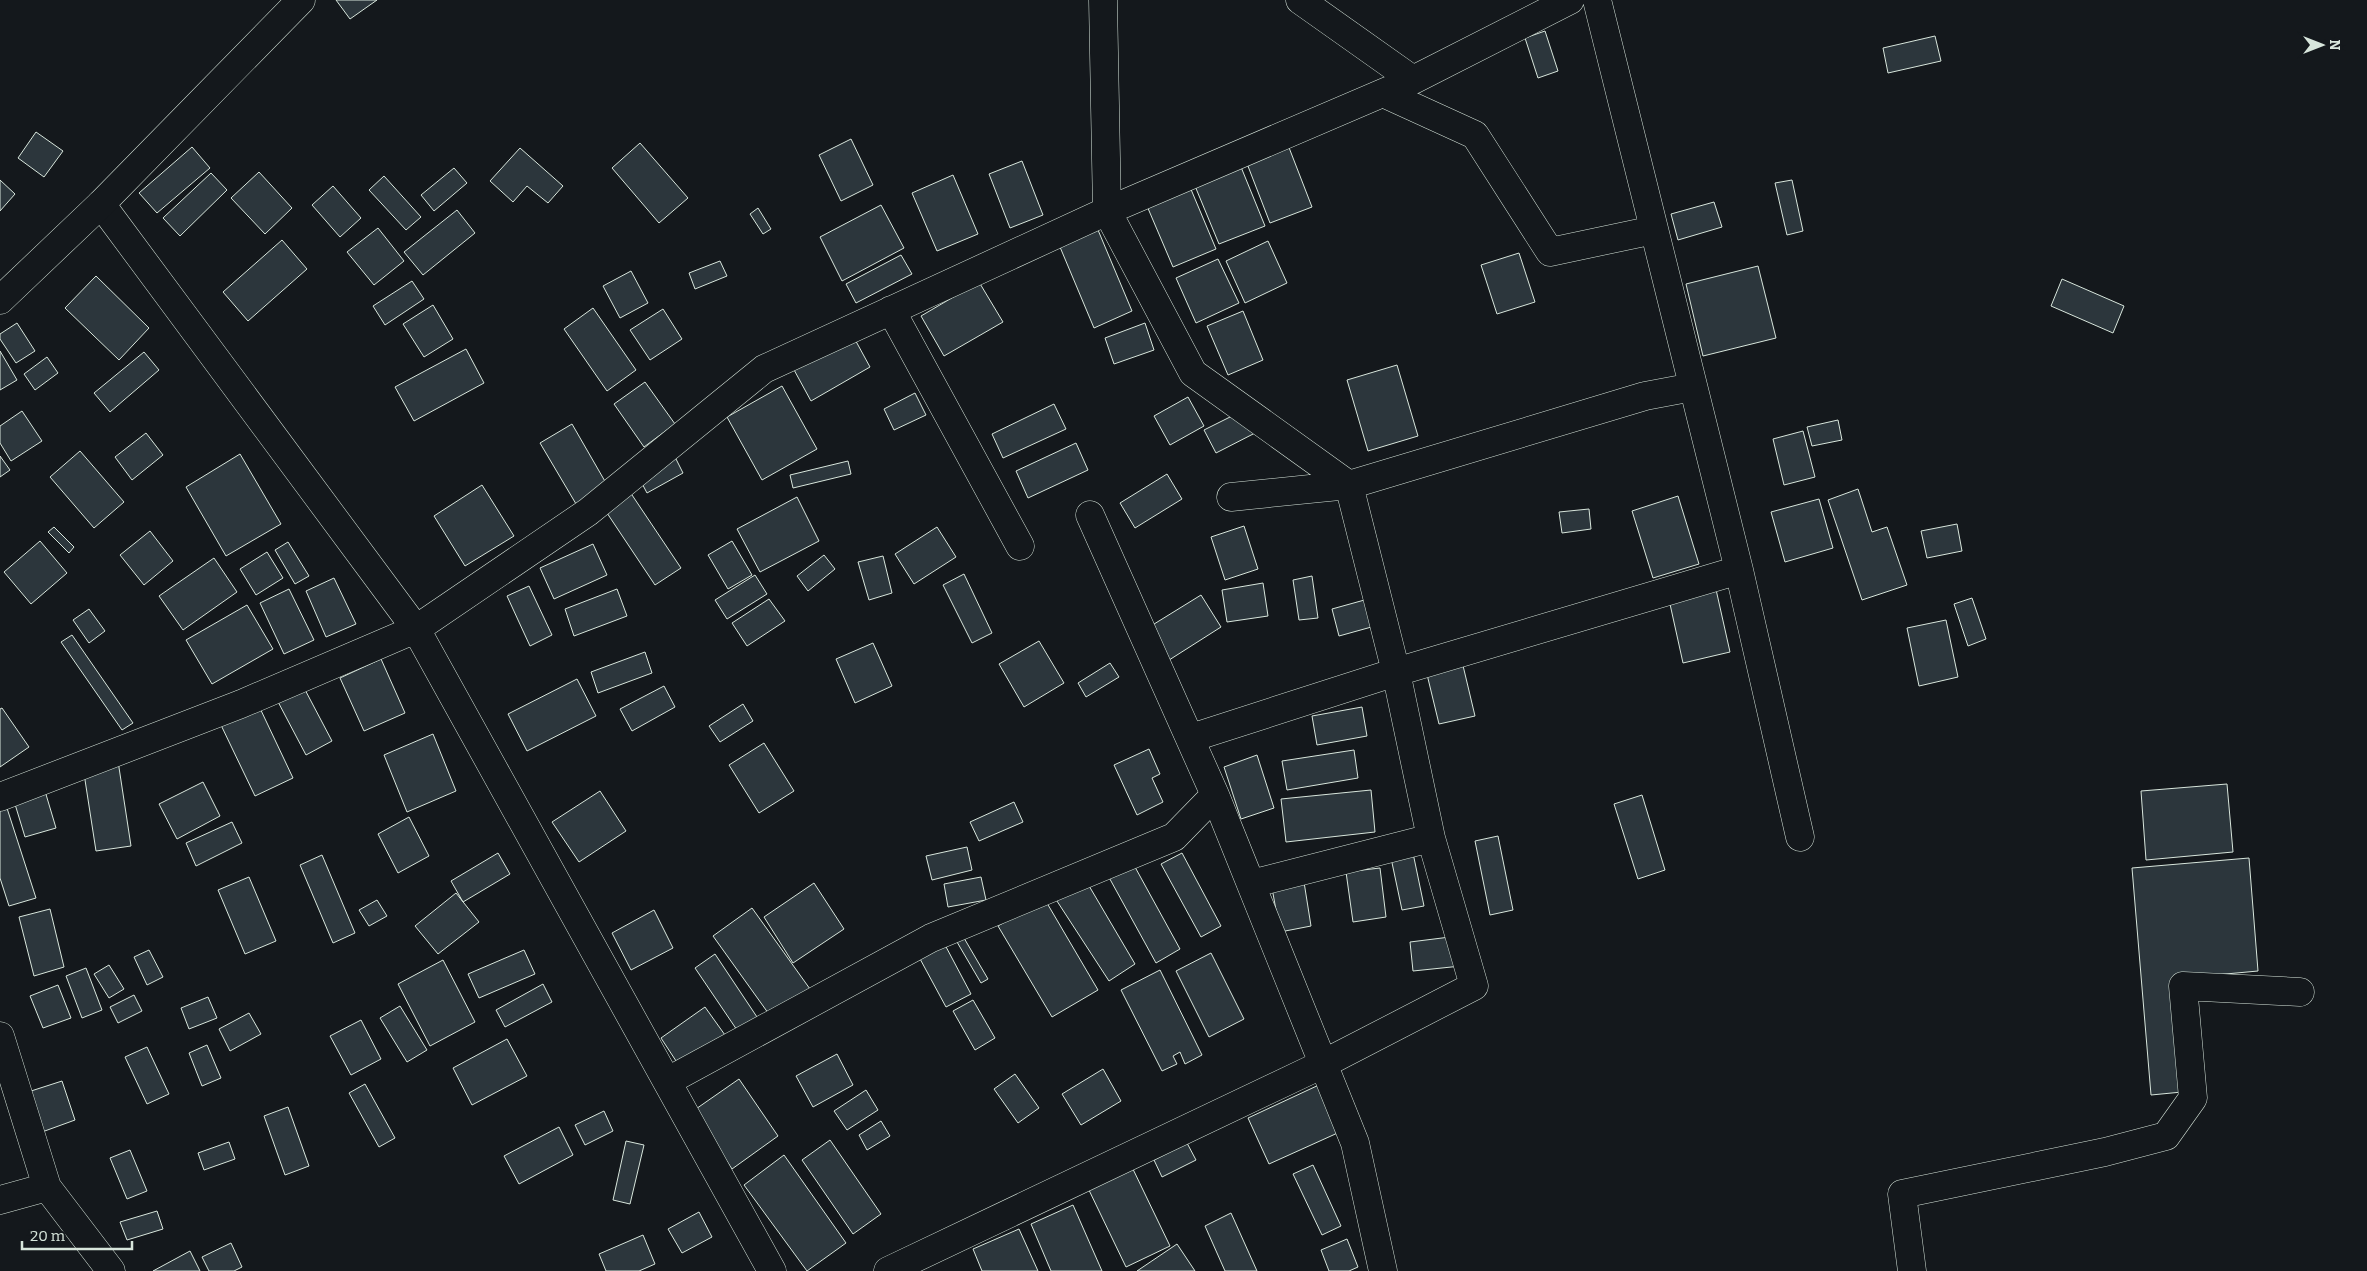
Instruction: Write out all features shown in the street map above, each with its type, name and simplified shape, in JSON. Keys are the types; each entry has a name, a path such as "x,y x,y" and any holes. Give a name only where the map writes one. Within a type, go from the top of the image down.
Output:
{"main road":[{"path":"0,300 101,204 301,0"},
{"path":"888,1271 1323,1064 1474,986 1431,838 1396,672 1349,485 1193,373 1107,211 1103,0"},
{"path":"1300,0 1413,80"},
{"path":"0,797 241,704 416,629 588,512 764,369 1107,211 1413,80 1570,0"},
{"path":"1597,0 1739,570 1800,837"},
{"path":"1383,93 1475,135 1550,252 1654,230"},
{"path":"101,204 416,629 772,1271"},
{"path":"891,310 1020,546"},
{"path":"1231,497 1349,485 1645,396 1694,387"},
{"path":"1090,515 1192,738 1355,1143 1383,1271"},
{"path":"1192,738 1396,672 1739,570"},
{"path":"668,1081 931,938 1174,837 1215,795"},
{"path":"1251,884 1431,838"},
{"path":"1912,1271 1902,1194 2105,1152 2166,1136 2193,1098 2183,986 2300,992"},
{"path":"0,1036 47,1187 111,1271"},
{"path":"0,1200 47,1187"}],"building":[{"path":"336,0 377,0 350,19"},
{"path":"1545,31 1558,71 1538,78 1525,38"},
{"path":"1935,36 1941,61 1888,73 1883,48"},
{"path":"36,132 63,151 44,177 18,158"},
{"path":"851,139 873,185 841,201 819,155"},
{"path":"640,143 688,198 659,223 612,168"},
{"path":"1288,145 1312,207 1270,223 1246,161"},
{"path":"192,147 210,168 157,213 139,193"},
{"path":"520,148 563,186 548,203 527,186 513,202 490,181"},
{"path":"1022,161 1043,215 1010,228 989,174"},
{"path":"1241,167 1265,226 1219,244 1195,186"},
{"path":"454,168 467,183 434,211 421,195"},
{"path":"259,172 292,208 265,234 231,198"},
{"path":"211,173 227,190 180,236 163,218"},
{"path":"953,175 978,234 937,251 912,193"},
{"path":"384,176 421,217 406,230 369,190"},
{"path":"0,180 15,194 0,211"},
{"path":"1792,180 1803,231 1787,235 1775,183"},
{"path":"333,186 361,218 340,237 312,205"},
{"path":"1190,187 1216,249 1173,267 1147,206"},
{"path":"1714,202 1722,227 1678,240 1671,214"},
{"path":"881,205 904,248 842,281 820,237"},
{"path":"758,208 771,229 763,234 750,214"},
{"path":"457,210 475,233 423,275 404,252"},
{"path":"378,228 404,261 374,285 347,252"},
{"path":"1098,230 1132,311 1094,328 1060,247"},
{"path":"282,240 307,269 248,321 223,292"},
{"path":"1268,241 1287,283 1245,303 1226,261"},
{"path":"1519,253 1535,302 1497,314 1481,265"},
{"path":"901,255 912,274 856,303 846,284"},
{"path":"1218,259 1239,303 1196,323 1176,278"},
{"path":"720,261 727,276 695,289 689,273"},
{"path":"1758,266 1776,338 1703,356 1686,284"},
{"path":"631,271 648,303 620,318 603,286"},
{"path":"96,276 149,328 119,360 65,308"},
{"path":"2062,279 2124,306 2113,333 2051,306"},
{"path":"412,281 424,299 385,325 373,306"},
{"path":"979,282 1003,322 944,356 921,316"},
{"path":"433,305 453,339 424,357 403,324"},
{"path":"593,308 636,370 607,391 564,329"},
{"path":"663,309 682,339 650,360 630,330"},
{"path":"1243,311 1263,360 1228,375 1207,326"},
{"path":"17,323 35,351 16,363 0,339 0,334"},
{"path":"1145,323 1154,350 1114,364 1105,338"},
{"path":"852,334 870,367 811,401 793,368"},
{"path":"466,349 484,383 414,421 395,387"},
{"path":"0,351 17,380 0,390"},
{"path":"144,352 159,370 110,412 94,393"},
{"path":"47,357 58,373 35,390 24,374"},
{"path":"1397,365 1418,436 1368,451 1347,380"},
{"path":"645,382 675,424 644,447 614,404"},
{"path":"782,386 817,449 762,480 727,417"},
{"path":"915,393 926,415 894,430 884,409"},
{"path":"1188,397 1204,426 1170,445 1154,416"},
{"path":"1054,404 1066,429 1003,458 992,434"},
{"path":"1246,409 1257,432 1216,453 1204,430"},
{"path":"22,411 42,441 11,461 0,443 0,426"},
{"path":"1838,420 1842,440 1812,446 1807,427"},
{"path":"572,424 610,490 579,509 540,443"},
{"path":"1803,431 1815,477 1784,485 1773,439"},
{"path":"146,433 163,455 132,480 115,457"},
{"path":"1076,443 1088,470 1028,498 1016,471"},
{"path":"80,451 124,502 94,528 50,477"},
{"path":"672,451 683,473 647,493 636,472"},
{"path":"240,454 281,524 226,556 186,487"},
{"path":"0,456 10,470 0,477"},
{"path":"848,461 851,474 793,488 790,475"},
{"path":"1167,474 1182,499 1135,528 1120,503"},
{"path":"482,485 514,536 465,566 434,516"},
{"path":"1858,489 1872,532 1887,527 1907,585 1862,600 1828,500"},
{"path":"630,492 681,568 655,585 605,510"},
{"path":"1678,496 1699,564 1653,578 1632,511"},
{"path":"797,497 819,541 760,572 737,529"},
{"path":"1819,499 1833,548 1785,562 1771,512"},
{"path":"1589,509 1591,529 1562,533 1559,512"},
{"path":"1957,524 1962,551 1927,558 1921,531"},
{"path":"1244,526 1258,569 1225,580 1211,537"},
{"path":"54,527 74,547 69,553 48,532"},
{"path":"937,527 956,557 914,584 895,554"},
{"path":"150,531 173,561 144,585 120,555"},
{"path":"40,541 67,573 31,604 4,572"},
{"path":"732,541 752,575 728,589 708,555"},
{"path":"288,542 309,576 295,584 275,550"},
{"path":"593,544 607,575 554,599 540,568"},
{"path":"267,552 283,578 256,595 240,569"},
{"path":"824,555 835,569 808,591 797,576"},
{"path":"883,556 892,593 869,600 858,562"},
{"path":"214,558 237,592 183,630 159,596"},
{"path":"964,574 992,633 972,643 943,585"},
{"path":"755,575 767,594 727,619 715,600"},
{"path":"1312,576 1318,618 1299,620 1293,580"},
{"path":"334,578 356,624 326,637 306,591"},
{"path":"1263,583 1268,616 1227,622 1222,590"},
{"path":"1715,585 1730,652 1683,663 1668,595"},
{"path":"529,586 552,635 530,646 507,596"},
{"path":"289,589 314,640 284,654 260,603"},
{"path":"617,589 627,616 574,636 565,609"},
{"path":"1201,595 1221,627 1166,662 1146,629"},
{"path":"1972,598 1986,639 1968,646 1954,604"},
{"path":"769,599 785,621 747,646 732,623"},
{"path":"1368,599 1375,626 1339,636 1332,609"},
{"path":"247,605 273,649 212,684 186,640"},
{"path":"89,609 105,631 89,643 73,620"},
{"path":"1946,620 1958,677 1919,686 1907,628"},
{"path":"72,635 133,723 122,730 61,642"},
{"path":"1039,641 1064,683 1024,707 999,664"},
{"path":"873,643 892,686 855,703 836,659"},
{"path":"645,652 652,673 598,693 591,672"},
{"path":"1460,653 1475,716 1439,724 1424,662"},
{"path":"381,659 405,713 364,731 340,678"},
{"path":"1110,663 1119,677 1086,697 1078,683"},
{"path":"577,679 596,716 527,751 508,714"},
{"path":"302,684 332,741 306,755 276,698"},
{"path":"664,686 675,707 632,731 620,709"},
{"path":"258,704 293,778 255,796 220,723"},
{"path":"743,704 753,721 720,742 709,726"},
{"path":"1362,707 1367,736 1317,745 1312,716"},
{"path":"2,708 29,747 0,767 0,709"},
{"path":"433,734 456,791 407,812 384,755"},
{"path":"764,743 794,791 759,813 729,765"},
{"path":"1149,749 1160,774 1152,778 1163,802 1137,815 1114,765"},
{"path":"1354,750 1358,778 1287,790 1282,761"},
{"path":"1257,755 1274,808 1241,819 1224,767"},
{"path":"118,761 131,846 96,851 83,767"},
{"path":"42,781 56,828 25,837 11,791"},
{"path":"203,782 220,816 177,839 159,804"},
{"path":"2227,784 2233,852 2146,860 2141,791"},
{"path":"1371,790 1375,832 1286,842 1281,799"},
{"path":"600,791 626,831 579,862 552,822"},
{"path":"1642,795 1665,870 1638,879 1614,804"},
{"path":"5,802 36,898 9,906 0,878 0,804"},
{"path":"1014,802 1023,822 979,841 970,822"},
{"path":"409,817 429,856 398,873 378,834"},
{"path":"232,822 242,843 196,866 186,843"},
{"path":"1498,836 1513,910 1490,915 1475,841"},
{"path":"967,847 972,870 932,880 926,856"},
{"path":"1124,847 1180,949 1156,963 1100,861"},
{"path":"498,853 510,874 463,902 451,881"},
{"path":"1182,853 1221,926 1201,937 1161,864"},
{"path":"1413,853 1424,906 1402,910 1391,858"},
{"path":"322,855 355,933 333,943 300,865"},
{"path":"2249,858 2258,971 2172,979 2182,1092 2151,1095 2132,868"},
{"path":"1380,868 1386,917 1353,922 1346,872"},
{"path":"249,877 276,941 245,954 218,890"},
{"path":"981,877 986,900 948,907 944,884"},
{"path":"1085,879 1135,964 1109,981 1055,898"},
{"path":"1304,882 1311,926 1280,932 1272,888"},
{"path":"814,883 844,929 793,963 764,917"},
{"path":"456,893 479,922 438,954 415,926"},
{"path":"1044,898 1098,990 1052,1017 998,926"},
{"path":"377,900 387,916 369,926 359,910"},
{"path":"752,908 810,989 771,1017 713,936"},
{"path":"50,909 64,967 34,976 19,917"},
{"path":"654,910 673,948 631,970 612,933"},
{"path":"1458,936 1461,966 1413,971 1410,942"},
{"path":"964,938 988,979 981,983 957,942"},
{"path":"944,943 971,994 946,1007 919,957"},
{"path":"149,950 163,977 147,985 134,957"},
{"path":"524,950 535,974 479,998 468,974"},
{"path":"1211,953 1244,1019 1209,1037 1176,971"},
{"path":"715,954 759,1020 739,1033 695,968"},
{"path":"443,960 475,1022 430,1046 398,984"},
{"path":"109,965 124,989 109,998 94,974"},
{"path":"86,968 102,1010 82,1018 66,976"},
{"path":"1160,970 1202,1055 1185,1064 1180,1052 1173,1056 1177,1064 1162,1071 1121,990"},
{"path":"543,984 552,1002 505,1027 496,1010"},
{"path":"58,985 71,1018 43,1028 30,996"},
{"path":"134,995 142,1011 118,1023 110,1007"},
{"path":"208,997 217,1018 189,1029 181,1008"},
{"path":"973,1000 995,1038 975,1050 953,1011"},
{"path":"400,1006 427,1050 407,1062 380,1018"},
{"path":"705,1007 725,1035 680,1067 661,1038"},
{"path":"249,1013 261,1034 230,1051 219,1029"},
{"path":"361,1020 381,1059 351,1075 330,1036"},
{"path":"507,1039 527,1076 472,1105 453,1068"},
{"path":"207,1045 221,1078 202,1086 189,1053"},
{"path":"147,1047 169,1094 147,1104 125,1057"},
{"path":"837,1054 853,1085 813,1107 796,1076"},
{"path":"1103,1069 1121,1101 1081,1125 1062,1094"},
{"path":"1015,1074 1039,1108 1018,1123 994,1089"},
{"path":"739,1079 778,1136 732,1169 693,1111"},
{"path":"62,1081 75,1120 42,1132 28,1092"},
{"path":"365,1084 395,1138 379,1147 349,1093"},
{"path":"1321,1084 1342,1131 1269,1164 1248,1118"},
{"path":"866,1090 878,1110 847,1130 834,1111"},
{"path":"288,1107 309,1166 285,1175 264,1116"},
{"path":"604,1111 613,1131 585,1145 575,1125"},
{"path":"881,1121 890,1136 867,1150 859,1135"},
{"path":"559,1127 573,1155 519,1184 504,1156"},
{"path":"830,1140 881,1214 853,1234 802,1160"},
{"path":"626,1141 644,1145 630,1204 613,1200"},
{"path":"229,1142 235,1159 204,1170 198,1153"},
{"path":"1187,1143 1196,1160 1162,1177 1154,1160"},
{"path":"130,1150 147,1191 127,1199 110,1158"},
{"path":"784,1155 846,1243 807,1271 744,1185"},
{"path":"1131,1165 1170,1246 1126,1267 1087,1186"},
{"path":"1313,1165 1341,1226 1322,1235 1293,1174"},
{"path":"1073,1205 1102,1271 1051,1271 1031,1224"},
{"path":"157,1211 163,1229 127,1240 120,1222"},
{"path":"699,1212 712,1237 682,1253 668,1229"},
{"path":"1231,1213 1257,1271 1225,1271 1205,1226"},
{"path":"1019,1229 1038,1271 982,1271 973,1249"},
{"path":"643,1235 655,1264 639,1271 606,1271 599,1254"},
{"path":"1347,1239 1358,1267 1349,1271 1329,1271 1321,1250"},
{"path":"231,1243 242,1267 234,1271 209,1271 202,1257"},
{"path":"1177,1244 1195,1271 1137,1271"},
{"path":"190,1251 200,1271 153,1271"}]}
